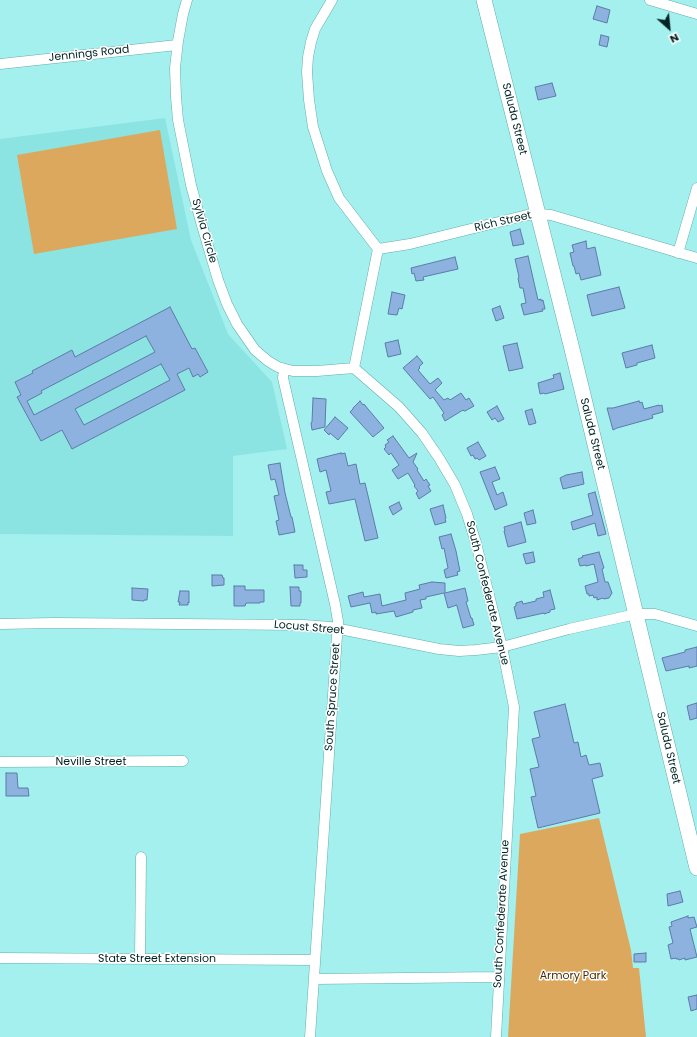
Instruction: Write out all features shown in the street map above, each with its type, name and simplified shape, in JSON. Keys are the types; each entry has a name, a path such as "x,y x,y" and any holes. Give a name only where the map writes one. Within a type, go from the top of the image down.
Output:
{"main road":[{"name":"Saluda Street","path":"484,0 538,214 697,868"}],"street":[{"name":"Sylvia Circle","path":"187,0 177,45 175,82 178,120 191,185 218,280 227,304 237,324 255,350 278,367 292,371 317,371 354,368"},
{"path":"332,0 315,29 308,57 307,72 313,127 327,171 339,198 378,249 354,368"},
{"path":"650,0 697,14"},
{"name":"Jennings Road","path":"0,64 177,45"},
{"path":"678,252 697,188"},
{"name":"Rich Street","path":"378,249 410,244 527,215 538,214 551,216 697,258"},
{"name":"South Confederate Avenue","path":"354,368 399,407 422,433 440,458 455,485 467,514 476,543 502,647 514,707 496,1037"},
{"name":"South Spruce Street","path":"284,369 283,378 338,621 314,979"},
{"name":"Locust Street","path":"0,624 310,625 328,627 439,649 459,651 502,647 569,629 636,614 655,614 697,626"},
{"name":"Neville Street","path":"0,762 183,761"},
{"path":"140,959 141,857"},
{"name":"State Street Extension","path":"0,958 315,960"},
{"path":"310,1037 314,979 499,977"}],"shaded area":[{"path":"165,118 191,240 228,334 272,382 287,449 233,456 233,536 0,534 0,139"}],"green space":[{"path":"160,130 177,229 34,254 17,155"},
{"name":"Armory Park","path":"599,818 631,950 633,968 639,968 646,1037 508,1037 520,834"}],"building":[{"path":"597,6 610,10 607,23 593,19"},
{"path":"601,35 609,37 607,47 599,45"},
{"path":"552,83 556,96 538,100 535,87"},
{"path":"520,229 524,244 513,246 510,232"},
{"path":"586,241 587,249 595,247 601,275 581,280 579,273 576,274 570,253 574,252 572,245"},
{"path":"528,256 538,300 543,300 545,309 542,309 543,311 524,315 521,304 526,303 523,288 520,288 515,259"},
{"path":"455,257 458,269 423,277 424,280 416,281 414,273 412,274 411,268"},
{"path":"619,287 625,308 592,316 587,295"},
{"path":"392,292 405,295 402,309 399,308 397,315 388,314"},
{"path":"500,306 504,318 496,321 492,309"},
{"path":"170,307 192,349 195,348 208,372 200,377 198,374 193,377 189,368 177,374 185,390 72,449 62,430 41,441 17,397 21,395 15,382 33,373 32,371 72,350 75,357","holes":["146,336 155,352 34,415 27,401 42,393 41,391","161,364 170,380 84,425 75,409"]},
{"path":"398,340 401,354 388,357 385,343"},
{"path":"517,343 523,368 509,371 503,346"},
{"path":"652,345 655,358 626,368 622,353"},
{"path":"417,356 423,363 418,370 430,384 438,378 442,383 435,390 444,400 448,398 450,400 461,393 466,400 469,398 474,406 465,411 463,410 445,421 442,415 444,413 433,397 430,399 403,368"},
{"path":"560,373 564,389 540,394 538,383 554,378 553,375"},
{"path":"313,398 326,399 325,427 312,430 311,423"},
{"path":"360,401 384,428 373,437 350,412"},
{"path":"639,401 640,403 642,402 644,409 662,405 663,412 652,415 653,418 613,430 607,408 613,408"},
{"path":"497,406 504,419 498,422 495,418 492,420 487,412"},
{"path":"532,409 536,423 529,425 525,411"},
{"path":"335,417 348,428 338,440 324,430"},
{"path":"393,436 409,458 417,453 413,462 424,481 426,479 430,485 428,486 431,491 419,499 416,493 418,491 408,473 398,479 392,470 399,465 391,453 389,455 384,449 386,447 385,445 389,442 387,440"},
{"path":"478,442 486,456 479,460 477,458 475,459 473,455 471,456 467,448"},
{"path":"345,453 348,466 356,464 360,484 365,483 378,538 365,541 355,499 329,504 326,492 331,491 326,470 320,472 317,459"},
{"path":"280,463 285,493 295,532 279,535 276,521 279,520 274,496 279,495 275,479 271,480 268,465"},
{"path":"495,467 500,479 492,482 497,495 503,492 507,505 495,510 480,472"},
{"path":"582,472 584,484 563,489 560,478 566,475"},
{"path":"595,492 606,534 598,536 595,523 573,530 571,522 593,515 588,494"},
{"path":"399,502 402,509 393,515 389,507"},
{"path":"443,505 446,522 435,525 430,509"},
{"path":"533,510 536,523 527,525 524,513"},
{"path":"521,522 526,542 508,547 504,527"},
{"path":"451,534 460,571 457,572 458,575 446,578 444,570 448,568 444,548 442,549 439,537"},
{"path":"533,552 535,562 526,564 523,554"},
{"path":"599,552 604,568 602,569 605,582 608,582 612,593 609,598 597,600 597,597 594,598 593,595 589,596 589,594 587,594 585,586 598,582 594,564 580,566 578,559 583,557 582,556"},
{"path":"294,565 303,565 303,570 307,570 307,577 295,578"},
{"path":"212,575 222,575 224,578 224,585 212,586"},
{"path":"432,582 445,583 445,593 465,588 468,601 466,602 474,625 463,628 457,605 448,608 444,593 420,600 422,608 396,617 394,611 376,614 376,612 372,613 370,603 351,607 348,596 363,592 364,597 380,594 382,606 406,600 405,593 420,589 419,585"},
{"path":"234,586 245,586 245,590 264,590 264,602 246,603 245,606 234,606"},
{"path":"290,587 299,587 299,591 301,591 300,606 291,606"},
{"path":"132,588 148,589 147,600 132,600"},
{"path":"550,590 555,609 544,614 517,619 514,607 516,606 516,603 522,601 523,604 536,601 536,599 544,597 543,592"},
{"path":"180,591 189,591 188,605 179,605 180,602 178,602"},
{"path":"697,647 697,666 689,668 689,666 666,671 662,658"},
{"path":"697,703 697,718 690,720 687,706"},
{"path":"565,704 574,743 578,742 581,757 586,755 589,765 600,763 603,776 592,779 600,813 538,828 531,797 536,796 530,769 539,767 532,739 540,737 534,712"},
{"path":"6,773 17,773 18,788 28,788 29,796 6,796"},
{"path":"680,891 683,902 668,906 667,894"},
{"path":"688,916 688,918 694,917 697,927 690,929 697,957 685,960 685,958 679,960 676,958 671,959 668,945 673,943 669,927 672,926 671,922"},
{"path":"646,953 646,962 634,962 634,954"},
{"path":"697,995 697,1009 691,1011 688,997"}]}
